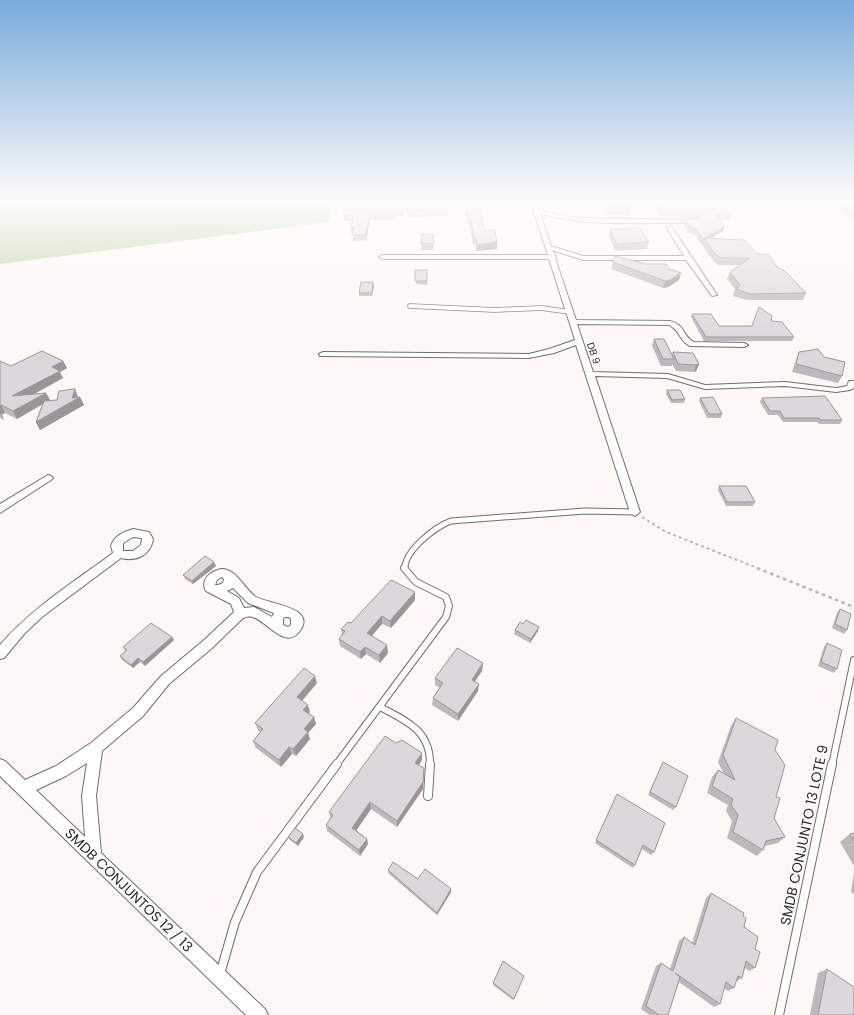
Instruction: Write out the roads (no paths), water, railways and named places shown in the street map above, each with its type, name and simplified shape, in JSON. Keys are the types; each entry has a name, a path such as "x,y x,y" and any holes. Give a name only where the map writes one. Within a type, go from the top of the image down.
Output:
{"street":[{"name":"DB 9","path":"550,248 634,512"},
{"path":"553,248 583,258 688,258"},
{"path":"682,248 714,295"},
{"path":"382,257 553,257"},
{"path":"574,322 662,322 677,326 686,341 693,344 744,345"},
{"path":"323,354 529,356 580,341"},
{"path":"590,374 668,376 705,388 785,384 836,390 850,388 852,383"},
{"path":"0,509 48,478"},
{"path":"0,654 21,629 38,614 119,554"},
{"path":"23,788 46,779 76,763 96,748 138,712 165,680 207,645 240,613 254,612 283,631 291,630 297,626 298,617 294,614 287,613 252,600 230,578 230,583 225,588 219,590 213,589 235,601 240,613"},
{"path":"276,625 278,618 287,613"},
{"path":"94,857 89,796 96,748"},
{"name":"SMDB CONJUNTOS 12 / 13","path":"0,766 259,1015"}],"lane":[{"path":"410,306 490,310 537,308 570,312"},
{"path":"219,977 234,920 244,896 257,872 439,627 448,611 449,606 446,596 414,580 404,568 428,533 434,528 451,521 585,511 634,512"},
{"name":"SMDB CONJUNTO 13 LOTE 9","path":"779,1015 854,660"},
{"path":"380,707 406,719 420,731 428,742 432,762 428,796"}]}
